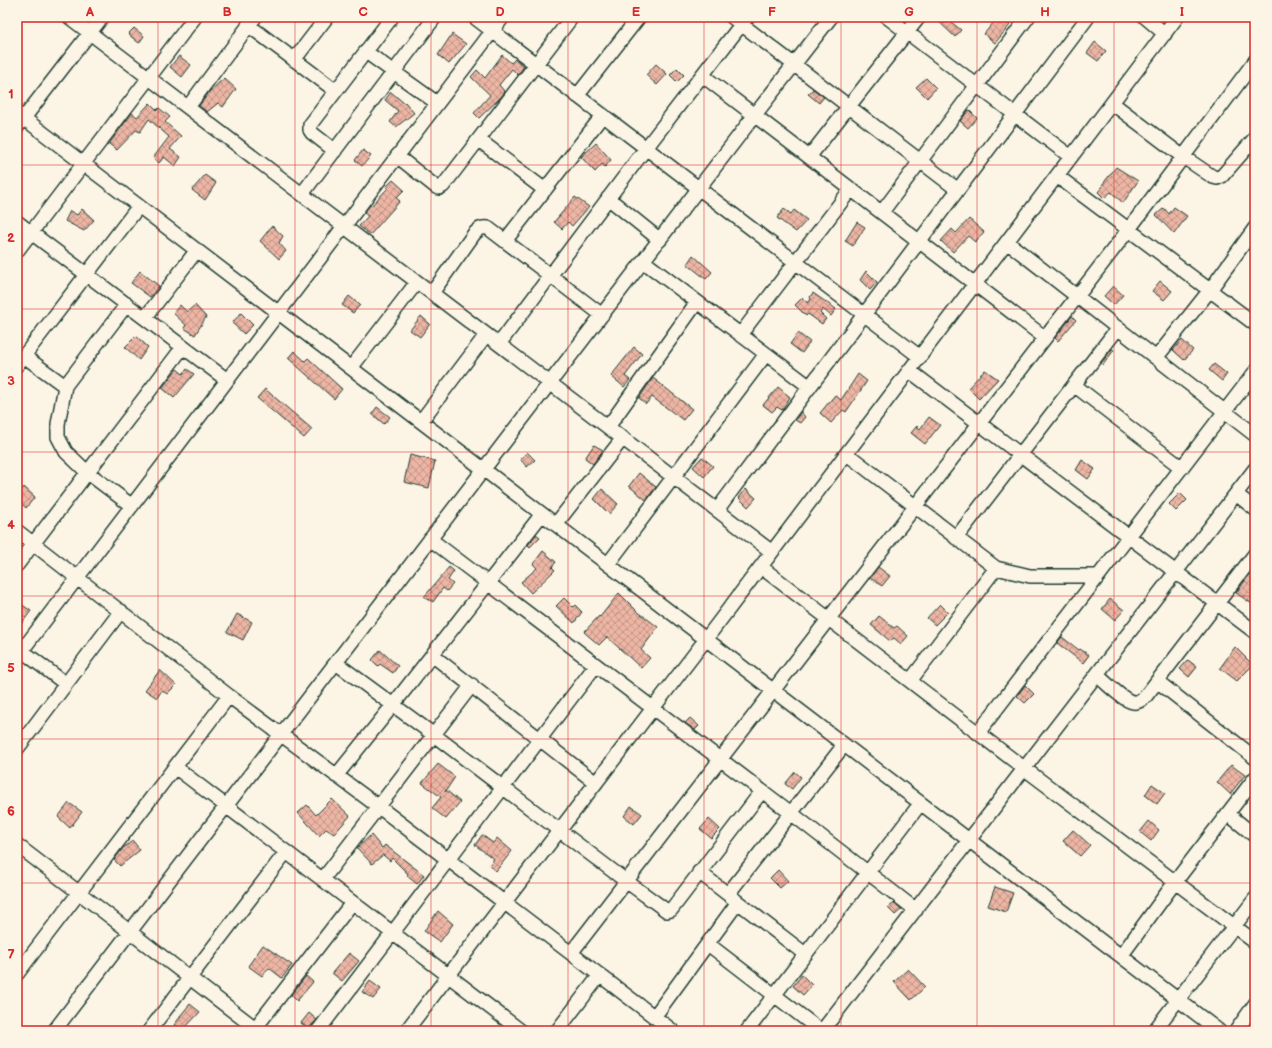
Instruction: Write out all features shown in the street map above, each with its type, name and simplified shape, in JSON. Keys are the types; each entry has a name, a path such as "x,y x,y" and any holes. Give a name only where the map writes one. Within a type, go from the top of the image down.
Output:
{"street":[{"path":"69,17 772,552"},
{"path":"102,17 19,119 84,163 844,744 920,804 970,840 1219,1031"},
{"path":"17,251 195,17"},
{"path":"294,60 327,17"},
{"path":"335,151 312,133 310,125 392,17"},
{"path":"302,194 436,17"},
{"path":"474,17 920,357"},
{"path":"66,684 19,651 132,506 503,17"},
{"path":"397,156 436,187 439,188 443,186 572,17"},
{"path":"54,1031 831,17"},
{"path":"887,17 1071,157"},
{"path":"809,157 919,17"},
{"path":"882,212 1028,17"},
{"path":"717,510 1088,17"},
{"path":"1145,17 1165,34"},
{"path":"406,1031 847,454 1177,17"},
{"path":"578,96 633,19"},
{"path":"499,344 702,75 740,19 794,65 958,190"},
{"path":"188,107 251,21 294,60 336,91"},
{"path":"366,52 437,103"},
{"path":"571,953 1128,229 1255,61"},
{"path":"702,75 1044,337"},
{"path":"1112,103 1212,177 1217,178 1222,176 1255,139"},
{"path":"505,241 603,115"},
{"path":"479,140 545,190"},
{"path":"1057,176 1255,324"},
{"path":"740,335 851,188"},
{"path":"608,198 660,240"},
{"path":"64,386 20,361 139,206"},
{"path":"17,222 227,380"},
{"path":"432,293 478,229 483,227 488,228 602,315"},
{"path":"1156,358 1210,290 1255,228"},
{"path":"1007,242 1255,435"},
{"path":"145,318 197,250"},
{"path":"643,261 810,387"},
{"path":"351,368 418,282"},
{"path":"608,427 697,302"},
{"path":"127,304 64,386 58,424 58,437 66,452 87,472 132,506"},
{"path":"956,538 1118,328"},
{"path":"421,421 486,335"},
{"path":"17,565 183,347"},
{"path":"608,564 766,354"},
{"path":"910,371 1255,632"},
{"path":"978,733 1255,372"},
{"path":"1074,385 1182,468"},
{"path":"556,524 623,438"},
{"path":"847,454 996,568 1030,576 1098,576"},
{"path":"708,944 822,1031 1255,469"},
{"path":"1236,494 1255,508"},
{"path":"336,776 542,514"},
{"path":"17,531 229,696 336,776 379,806 600,975 654,1017 666,1029"},
{"path":"430,540 791,813 916,910"},
{"path":"1097,675 1126,700 1132,702 1139,701 1145,697 1255,554"},
{"path":"761,567 1025,769 1255,942"},
{"path":"910,681 996,568"},
{"path":"17,749 121,611"},
{"path":"432,655 596,783"},
{"path":"336,663 560,830 626,882 667,911 671,910 762,791"},
{"path":"318,1031 596,665"},
{"path":"1157,681 1255,758"},
{"path":"323,880 472,686"},
{"path":"17,974 229,696"},
{"path":"654,1017 708,944 733,898 791,813 844,744"},
{"path":"175,767 521,1031"},
{"path":"1121,956 1175,882 1255,778"},
{"path":"747,1031 920,804"},
{"path":"1228,814 1255,836"},
{"path":"17,845 256,1030 352,903"},
{"path":"149,1031 286,852"},
{"path":"699,872 805,954"},
{"path":"1154,1031 1255,899"},
{"path":"557,1031 600,975"},
{"path":"1236,1031 1255,1004"}],"building":[{"path":"938,17 945,17 961,30 955,37 936,19"},
{"path":"998,17 1001,17 1010,25 995,43 984,34"},
{"path":"134,28 144,36 139,43 128,34"},
{"path":"452,34 466,44 449,64 438,55"},
{"path":"1095,42 1106,51 1098,61 1087,53"},
{"path":"502,55 511,63 515,59 524,66 518,75 512,69 499,85 505,92 479,118 474,113 490,95 471,77 477,70 485,78"},
{"path":"179,56 191,65 182,77 170,67"},
{"path":"656,64 667,74 657,85 646,75"},
{"path":"677,68 684,75 677,82 670,75"},
{"path":"224,78 236,89 223,107 218,103 207,112 199,106 210,91"},
{"path":"926,78 936,88 927,98 916,87"},
{"path":"813,89 824,97 819,103 808,94"},
{"path":"391,92 404,103 405,102 414,113 396,127 390,122 398,111 385,100"},
{"path":"150,103 157,110 159,108 170,117 165,122 181,136 170,149 181,157 175,166 164,157 159,163 153,158 169,137 149,119 140,132 136,130 117,150 109,144 132,113 137,117"},
{"path":"969,110 977,118 968,128 960,121"},
{"path":"596,143 611,160 605,167 602,164 595,172 581,157"},
{"path":"363,150 371,156 362,166 355,160"},
{"path":"1116,167 1138,181 1123,203 1111,192 1104,198 1098,192"},
{"path":"205,175 216,183 205,200 192,190"},
{"path":"393,180 404,190 396,198 400,201 370,235 359,226 368,216 364,213 370,205 371,206 388,188 386,187"},
{"path":"575,197 589,207 572,226 568,222 562,229 554,222"},
{"path":"1174,207 1187,216 1174,234 1156,215 1164,208 1169,214"},
{"path":"82,209 94,220 84,231 65,221 70,211 77,215"},
{"path":"784,209 791,214 794,210 807,220 796,232 777,218"},
{"path":"969,219 984,232 975,242 968,236 953,252 941,241 952,229 956,233"},
{"path":"857,222 865,227 853,246 845,241"},
{"path":"272,226 283,236 279,243 286,251 279,259 260,241"},
{"path":"693,255 712,272 706,279 687,264"},
{"path":"140,271 159,286 150,297 131,283"},
{"path":"866,271 877,282 870,290 860,280"},
{"path":"1160,281 1172,291 1164,300 1152,291"},
{"path":"1113,286 1123,295 1114,305 1104,296"},
{"path":"813,293 836,309 831,316 823,309 820,313 826,319 822,324 808,314 806,316 795,305 802,298 808,303"},
{"path":"349,296 360,305 353,313 342,305"},
{"path":"180,305 187,312 195,305 206,317 195,335 184,328 186,325 173,313"},
{"path":"241,313 253,325 244,334 232,323"},
{"path":"421,316 430,324 420,337 410,330"},
{"path":"1072,316 1076,320 1058,341 1055,338"},
{"path":"798,333 810,342 802,353 790,344"},
{"path":"136,336 148,347 139,360 125,347"},
{"path":"1182,340 1193,350 1184,360 1173,350"},
{"path":"634,347 642,354 625,376 630,380 624,387 611,376"},
{"path":"1112,349 1114,350 1103,365 1101,363"},
{"path":"294,351 305,361 308,358 342,389 334,399 288,358"},
{"path":"1214,364 1227,374 1222,381 1209,370"},
{"path":"177,369 183,374 187,369 194,374 174,398 162,388"},
{"path":"985,370 998,379 979,399 968,388"},
{"path":"858,374 867,381 846,412 843,410 831,423 820,413 835,395 841,400"},
{"path":"653,378 692,409 683,420 652,397 646,404 639,398"},
{"path":"778,387 790,397 782,410 777,407 772,412 763,405"},
{"path":"265,389 312,429 304,438 257,398"},
{"path":"377,407 390,417 384,424 372,414"},
{"path":"801,412 805,417 800,423 795,420"},
{"path":"929,417 940,425 925,444 911,433 917,426 920,429"},
{"path":"594,445 603,450 593,464 585,458"},
{"path":"527,452 535,460 527,467 520,459"},
{"path":"410,455 435,461 429,488 404,482"},
{"path":"702,457 713,466 704,477 693,467"},
{"path":"1082,460 1095,469 1088,479 1076,470"},
{"path":"639,473 656,487 646,500 629,486"},
{"path":"24,487 35,497 26,508 17,500 17,495"},
{"path":"602,489 618,504 609,514 594,499"},
{"path":"746,489 756,498 748,507 739,498"},
{"path":"1180,493 1187,500 1176,511 1169,504"},
{"path":"536,534 540,537 530,547 528,545"},
{"path":"543,551 556,562 552,567 555,570 531,593 521,582 537,568 533,564"},
{"path":"449,567 454,571 448,580 453,584 447,591 443,588 433,602 424,597"},
{"path":"878,567 890,576 882,586 870,578"},
{"path":"1255,567 1255,606 1236,593"},
{"path":"619,593 637,611 658,627 641,650 650,658 641,668 607,637 599,645 584,632 599,616 600,617"},
{"path":"564,598 573,607 575,605 582,612 574,623 556,606"},
{"path":"1110,599 1124,610 1115,620 1102,609"},
{"path":"17,601 31,611 22,623 17,619"},
{"path":"940,604 948,612 935,625 927,618"},
{"path":"237,614 252,622 243,640 227,632"},
{"path":"879,616 894,628 897,626 908,636 901,644 894,638 890,641 871,625"},
{"path":"1062,637 1079,650 1080,649 1089,655 1083,663 1057,643"},
{"path":"1235,647 1253,665 1237,681 1220,668"},
{"path":"380,650 398,666 393,673 380,664 378,666 372,660"},
{"path":"1188,660 1197,667 1189,677 1180,669"},
{"path":"160,670 176,685 167,694 162,690 157,698 145,690"},
{"path":"1025,685 1034,694 1025,703 1017,696"},
{"path":"690,718 699,726 695,730 685,723"},
{"path":"438,764 455,777 446,790 460,802 446,819 432,808 441,797 422,783"},
{"path":"1231,765 1245,775 1230,794 1217,782"},
{"path":"795,772 801,777 792,789 785,784"},
{"path":"1152,784 1165,793 1157,804 1145,795"},
{"path":"332,799 350,816 334,834 326,829 319,836 298,813 307,805 316,815"},
{"path":"69,803 82,812 70,828 58,817"},
{"path":"631,806 642,814 634,824 624,816"},
{"path":"709,819 720,829 711,838 700,829"},
{"path":"1149,821 1159,830 1151,841 1140,832"},
{"path":"1073,830 1090,845 1080,856 1063,841"},
{"path":"371,835 382,848 385,845 424,875 417,884 407,876 408,874 392,858 390,861 383,855 372,864 357,848"},
{"path":"482,835 493,843 497,838 512,851 496,871 489,865 494,859 475,845"},
{"path":"133,841 140,850 120,866 114,860 123,848"},
{"path":"778,870 788,881 780,888 770,878"},
{"path":"995,887 1013,893 1006,912 988,906"},
{"path":"894,903 902,909 895,915 888,908"},
{"path":"438,911 453,924 440,942 424,931"},
{"path":"263,945 292,965 282,978 269,968 262,976 248,966"},
{"path":"349,953 359,961 342,981 332,973"},
{"path":"908,969 925,987 911,1000 894,982"},
{"path":"802,975 812,985 803,995 793,986"},
{"path":"306,976 313,982 297,1001 291,995"},
{"path":"370,981 381,989 373,999 362,992"},
{"path":"190,1004 200,1012 182,1031 174,1025"},
{"path":"309,1013 317,1020 308,1029 301,1023"}]}
